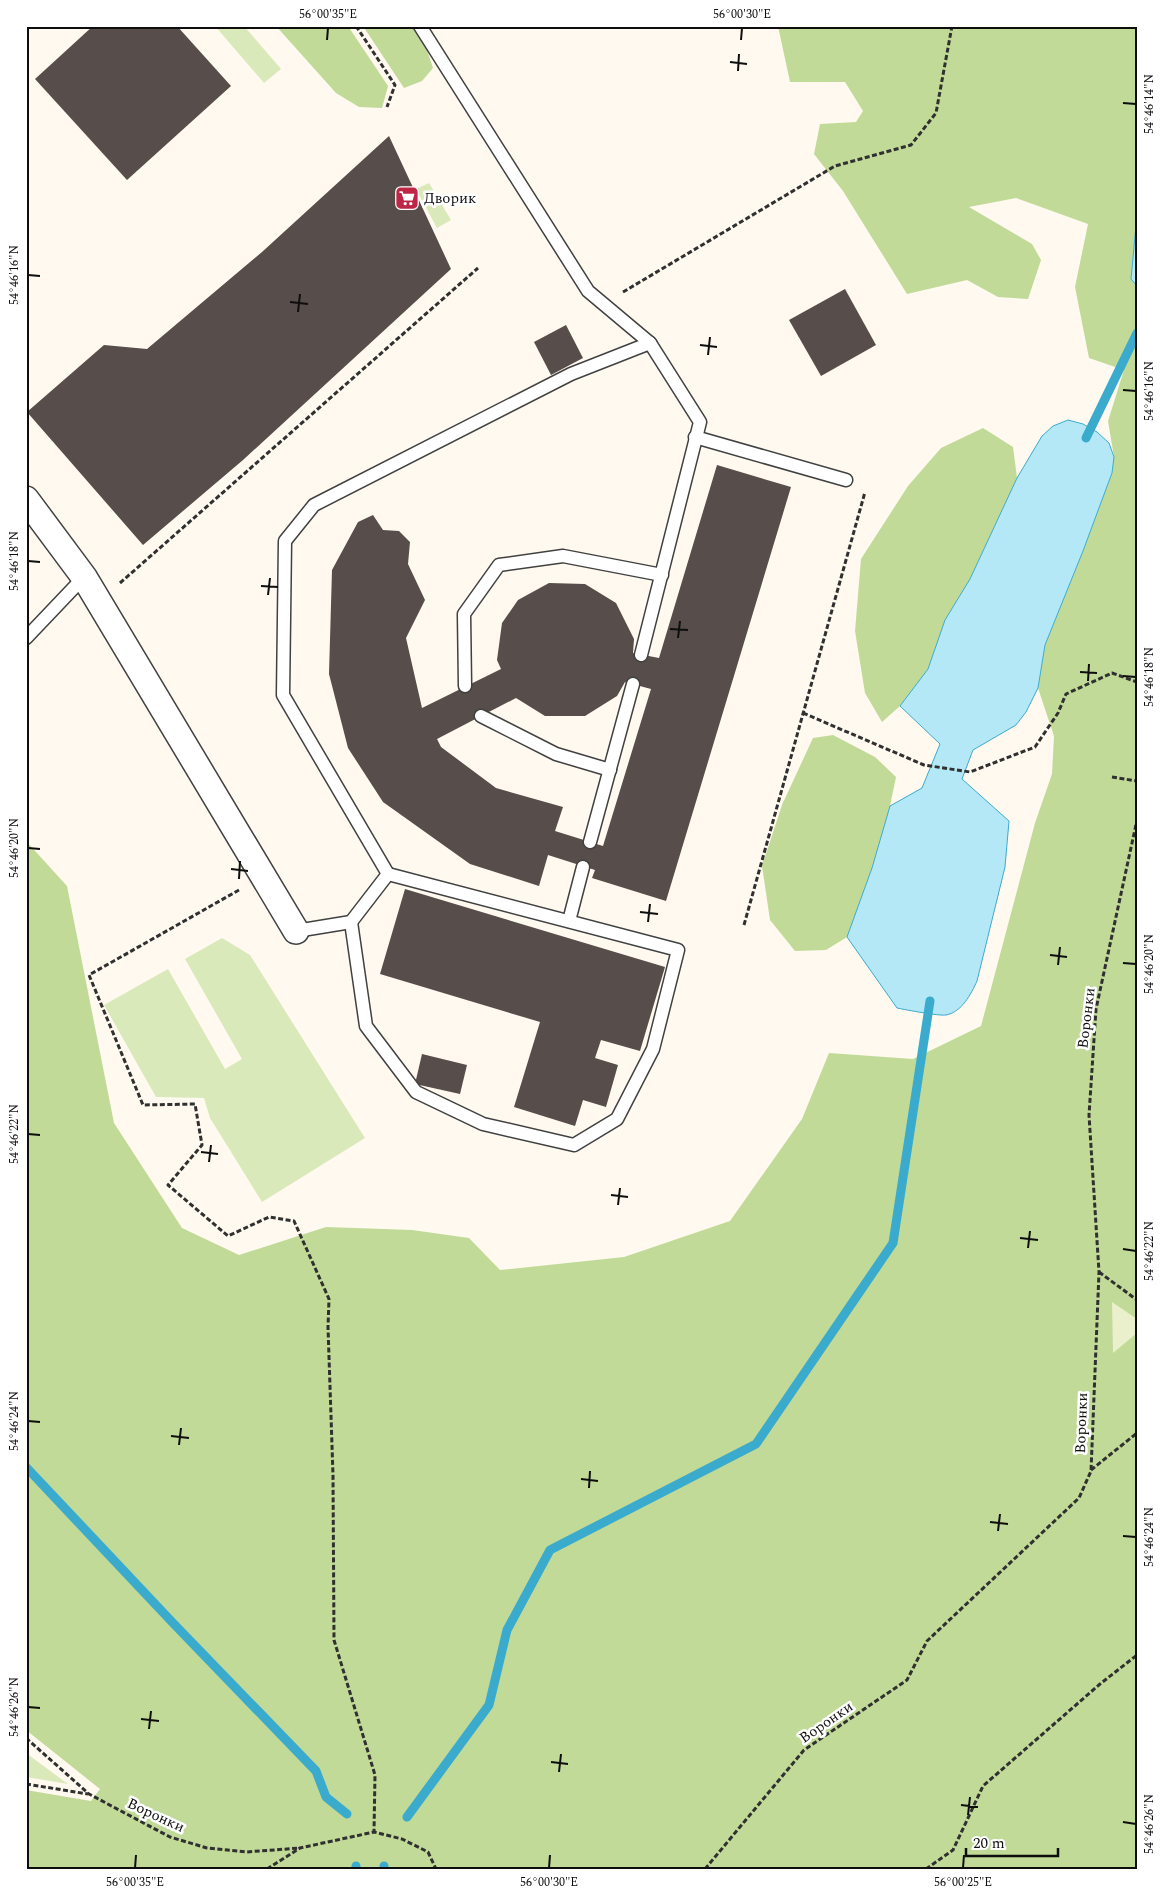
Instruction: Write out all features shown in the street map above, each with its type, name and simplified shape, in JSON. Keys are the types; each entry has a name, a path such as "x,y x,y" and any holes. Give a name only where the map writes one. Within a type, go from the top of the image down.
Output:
{"street":[{"path":"26,499 84,578 296,931"}],"lane":[{"path":"420,26 588,291 650,342 700,422 641,655"},
{"path":"351,922 366,1026 416,1092 483,1124 574,1145 617,1119 653,1049 678,950 388,874 283,695 285,541 314,505 571,374 650,342"},
{"path":"695,437 846,480"},
{"path":"466,686 464,614 499,565 563,556 662,575"},
{"path":"26,638 84,578"},
{"path":"590,842 633,684"},
{"path":"481,716 556,754 610,770"},
{"path":"569,921 583,867"},
{"path":"296,931 351,922 388,874"}],"path":[{"path":"356,26 394,85 387,108"},
{"path":"604,304 835,166 911,145 936,113 952,26"},
{"path":"99,602 478,268"},
{"path":"744,925 867,485 846,480"},
{"path":"803,713 924,765 970,772 1035,747 1058,713 1066,694 1112,673 1137,682"},
{"path":"1112,777 1137,781"},
{"name":"Воронки","path":"705,1869 804,1750 907,1680 928,1641 1079,1498 1091,1471 1099,1272 1089,1115 1096,1009 1137,820"},
{"path":"263,876 89,975 143,1104 195,1104 202,1145 168,1184 228,1236 269,1217 294,1221 329,1299 334,1640 376,1775 374,1832"},
{"path":"1099,1272 1137,1300"},
{"path":"1091,1471 1137,1433"},
{"path":"926,1869 953,1850 983,1786 1100,1684 1137,1655"},
{"name":"Воронки","path":"26,1738 89,1794 170,1837 208,1848 246,1852 300,1848"},
{"path":"26,1784 89,1794"},
{"path":"268,1869 300,1848 374,1832 402,1839 428,1852 436,1869"}],"green space":[{"path":"215,26 244,26 281,69 264,83"},
{"path":"276,26 348,26 388,86 382,108 359,107 336,93"},
{"path":"363,26 412,26 426,47 433,68 422,81 404,88"},
{"path":"778,26 1137,26 1137,215 1131,279 1137,286 1137,1869 26,1869 26,1790 91,1801 100,1789 26,1730 26,841 67,886 114,1123 182,1228 239,1255 326,1227 412,1230 469,1238 500,1270 624,1257 730,1221 802,1119 829,1053 913,1059 981,1026 1035,823 1052,774 1054,736 1038,688 1045,645 1112,473 1114,457 1108,421 1124,370 1089,358 1075,287 1088,224 1016,198 969,207 1032,244 1041,260 1028,299 998,297 967,280 907,294 843,191 814,154 820,124 856,122 863,111 845,82 790,82"},
{"path":"429,183 451,220 437,228 416,189"},
{"path":"983,428 1013,447 1017,478 970,579 945,620 928,669 900,706 882,722 865,693 855,631 861,559 908,486 941,448"},
{"path":"833,735 875,757 896,777 890,806 872,868 847,937 826,950 795,951 770,920 762,866 782,805 813,738"},
{"path":"222,938 250,955 365,1138 262,1202 210,1118 204,1098 156,1097 104,1005 168,969 225,1069 242,1059 185,959"},
{"path":"1112,1302 1137,1319 1137,1333 1113,1353"},
{"path":"26,1753 68,1784 26,1777"}],"water":[{"path":"1137,215 1137,286 1131,279"},
{"path":"1068,420 1083,424 1097,432 1109,443 1114,457 1112,473 1045,645 1038,688 1026,712 1016,725 973,750 962,779 1009,821 1005,867 977,981 965,1002 952,1013 936,1015 897,1008 847,937 872,868 890,806 922,788 940,744 900,706 928,669 945,620 970,579 1017,478 1042,436 1053,426"}],"building":[{"path":"93,26 177,26 231,86 127,180 35,79"},
{"path":"389,136 451,269 243,460 143,545 27,412 104,345 147,349 262,252"},
{"path":"845,289 876,345 821,376 789,320"},
{"path":"566,325 583,358 551,375 534,342"},
{"path":"717,465 791,487 666,901 592,878 595,870 548,855 539,886 470,864 383,802 348,748 329,674 332,570 358,522 373,515 383,530 399,531 410,542 408,564 425,600 406,638 422,708 501,669 497,660 502,623 518,600 549,583 585,584 616,603 634,639 633,653 659,658","holes":["625,682 651,689 603,846 555,831 563,807 496,788 441,747 437,739 516,698 545,716 585,716 617,696"]},
{"path":"405,889 665,967 640,1051 601,1040 595,1058 618,1065 606,1107 583,1100 575,1126 514,1107 540,1022 380,974"},
{"path":"422,1054 467,1065 460,1094 415,1084"}],"waterway":[{"path":"1086,438 1137,333"},
{"path":"407,1817 489,1705 507,1630 550,1550 756,1444 893,1243 930,1001"},
{"path":"26,1467 316,1771 326,1797 347,1814"}],"place":[{"name":"Дворик","path":"407,198"}]}
